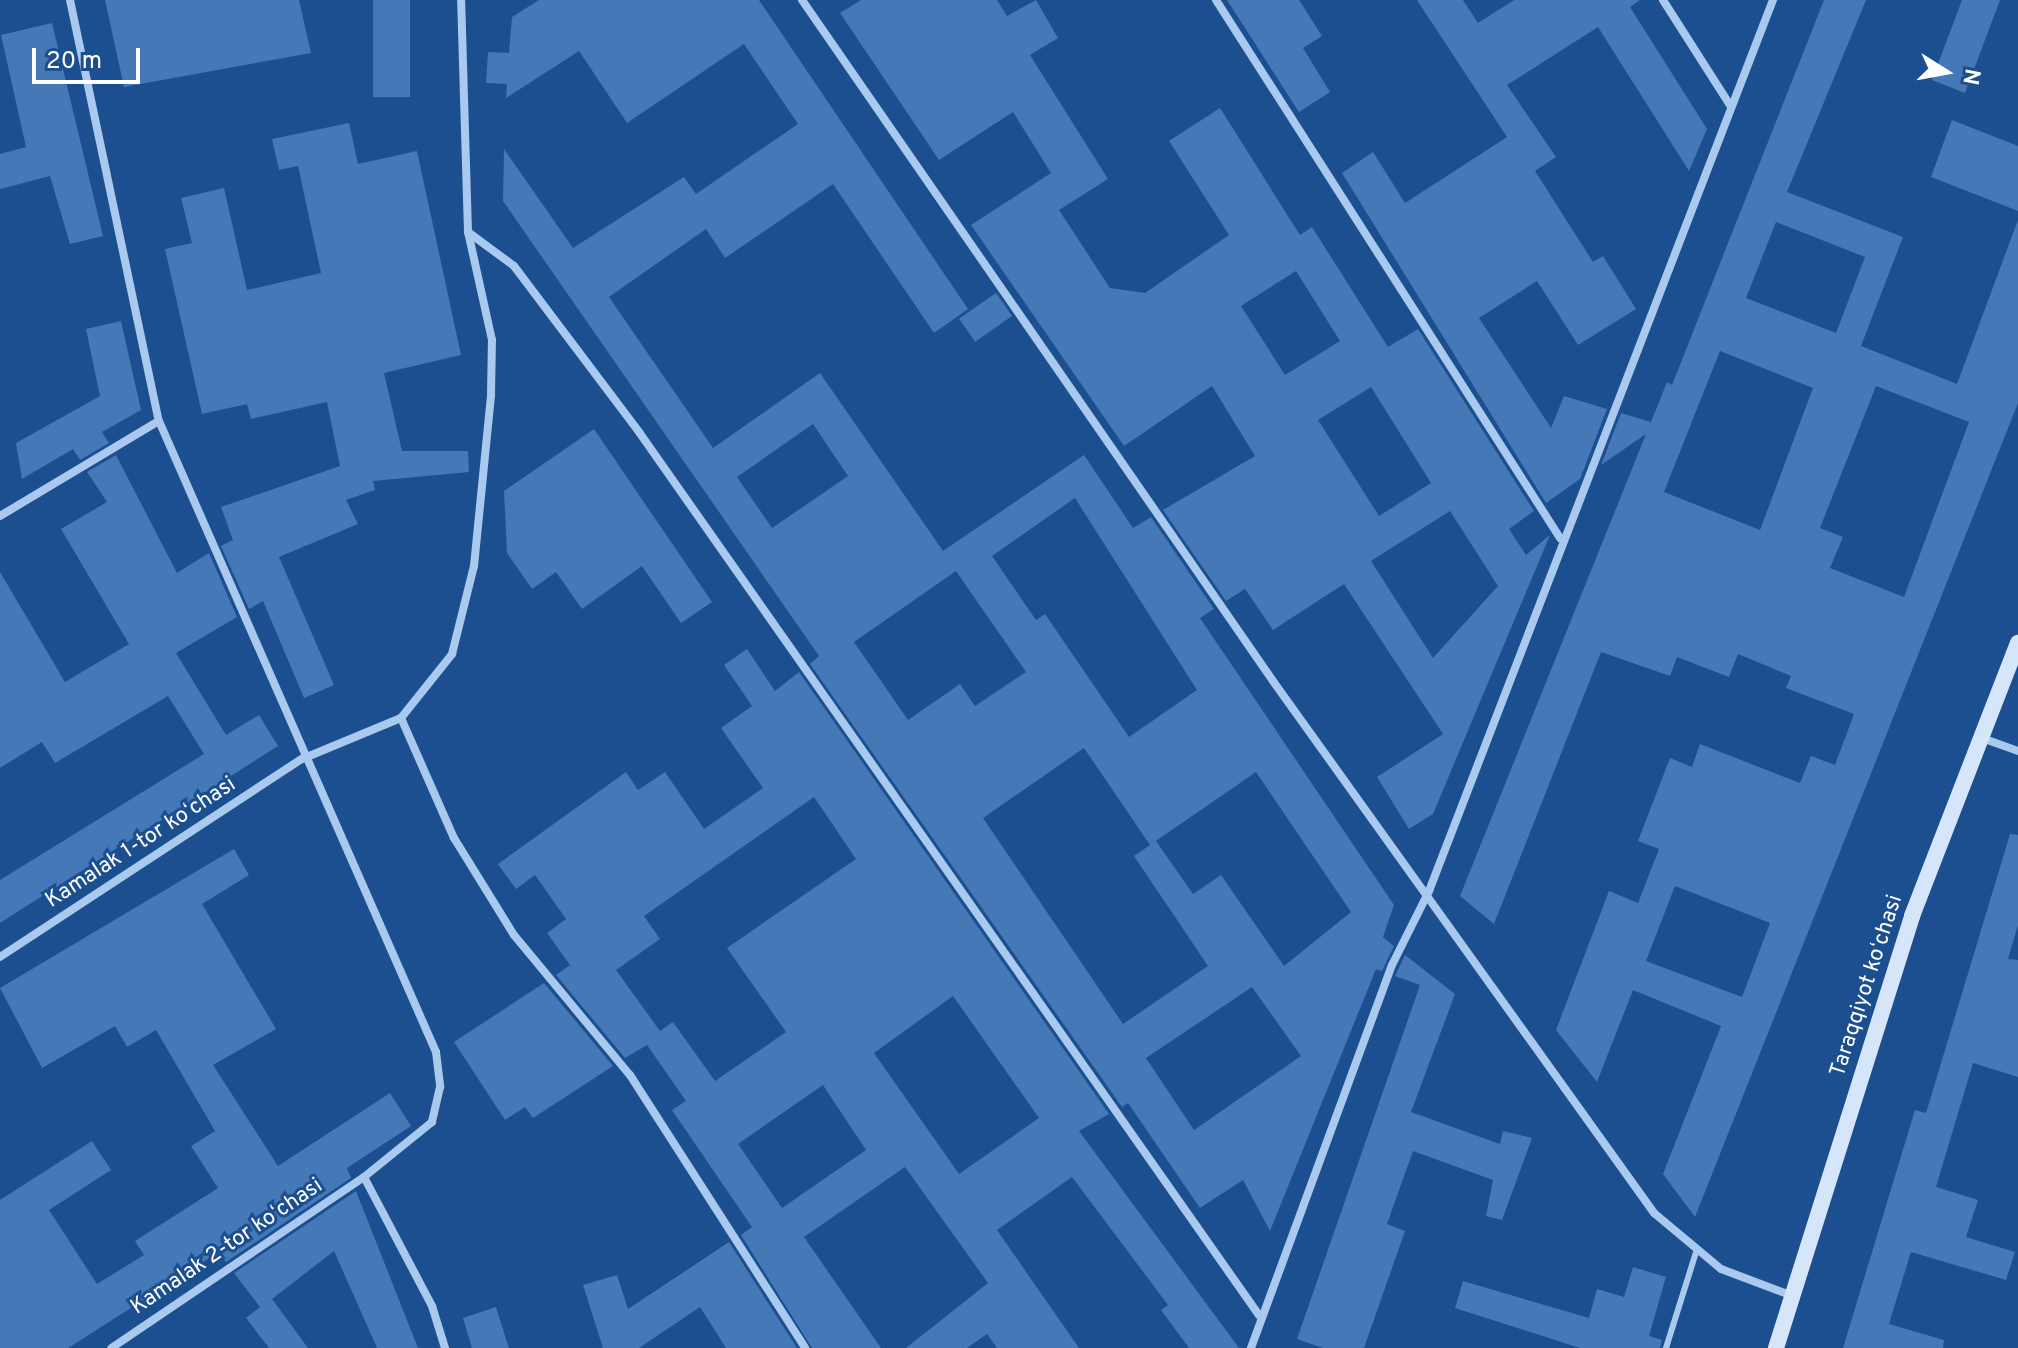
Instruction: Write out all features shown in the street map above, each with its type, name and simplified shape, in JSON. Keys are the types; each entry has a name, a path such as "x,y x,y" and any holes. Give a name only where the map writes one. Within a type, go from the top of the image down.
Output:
{"street":[{"name":"Kamalak 2-tor koʻchasi","path":"70,0 159,421 302,759 440,1072 432,1122 364,1177 111,1348"},
{"path":"461,0 468,232 492,340 483,507 452,654 401,718 454,838 514,935 630,1075 805,1348"},
{"path":"802,0 1263,668 1429,891 1654,1213 1696,1252 1793,1296"},
{"path":"1216,0 1560,538"},
{"path":"1663,0 1730,105"},
{"path":"1251,1348 1259,1315 1392,965 1429,891 1560,538 1773,0"},
{"path":"468,232 514,266 639,432 1259,1315"},
{"path":"0,516 159,421"},
{"name":"Taraqqiyot koʻchasi","path":"1776,1348 1912,916 2018,643"},
{"name":"Kamalak 1-tor koʻchasi","path":"0,957 302,759 401,718"},
{"path":"1979,737 2018,751"},
{"path":"364,1177 432,1306 445,1348"}],"lane":[{"path":"1666,1348 1696,1252"}],"building":[{"path":"105,0 299,0 311,53 124,87"},
{"path":"373,0 410,0 410,97 373,97"},
{"path":"539,0 759,0 968,309 934,333 833,184 725,258 706,229 609,297 713,448 820,373 943,551 1084,455 1133,528 1151,517 1214,609 1200,618 1394,905 1383,937 1394,946 1382,971 1376,969 1270,1231 1243,1180 1200,1208 1128,1103 1122,1107 810,664 819,656 503,201 504,149 573,248 684,177 696,194 798,124 744,44 627,123 579,51 506,98 507,84 486,83 488,52 509,53 512,17","holes":["813,424 848,476 772,528 737,477","1075,498 1197,690 1129,737 1045,614 1036,620 992,556","956,571 1026,672 975,706 960,684 908,720 854,642","1084,748 1150,845 1256,772 1351,912 1284,966 1221,875 1193,894 1156,841 1134,856 1208,966 1123,1024 983,818","1252,987 1301,1056 1194,1130 1146,1058"]},
{"path":"861,0 997,0 1007,16 1036,0 1058,38 1030,55 1108,179 1059,210 1110,288 1145,293 1229,235 1169,141 1220,108 1300,235 1312,227 1388,347 1418,329 1534,511 1509,529 1526,555 1550,535 1433,814 1409,829 1377,777 1443,734 1344,584 1273,630 1245,589 1226,601 1163,510 1255,456 1212,386 1124,446 971,225 1051,173 1013,112 939,160 840,13","holes":["1296,271 1340,341 1285,375 1241,306","1371,387 1431,483 1379,516 1318,420","1450,511 1498,586 1433,658 1371,561"]},
{"path":"1227,0 1299,0 1322,36 1303,48 1330,92 1299,112"},
{"path":"1417,0 1463,0 1478,23 1514,0 1640,0 1630,7 1707,129 1689,171 1598,27 1507,85 1556,157 1535,171 1593,262 1603,256 1636,309 1578,345 1537,281 1479,318 1551,428 1564,396 1607,409 1580,479 1546,503 1342,173 1373,152 1405,203 1507,137"},
{"path":"1824,0 1866,0 1787,192 1903,237 1861,346 1957,384 2018,220 2018,403 1695,1217 1663,1174 1721,1026 1633,990 1597,1082 1556,1030 1609,891 1638,903 1659,849 1638,841 1670,758 1692,767 1700,744 1800,783 1811,756 1835,765 1854,714 1786,688 1791,676 1738,654 1729,677 1677,657 1670,676 1601,652 1494,924 1460,896 1646,434 1601,465 1621,413 1651,422 1667,382 1672,385","holes":["1776,222 1865,257 1836,333 1746,298","1720,351 1813,388 1760,530 1664,492","1876,386 1969,422 1904,597 1830,568 1843,537 1820,528","1675,886 1770,923 1742,997 1646,961"]},
{"path":"1962,0 2000,0 1965,93 1932,80"},
{"path":"52,23 103,236 70,244 50,176 0,189 0,154 26,147 1,35"},
{"path":"1952,120 2018,146 2018,211 1931,177"},
{"path":"349,123 358,164 417,151 461,355 384,373 402,451 468,451 469,472 373,481 375,490 346,500 358,524 279,557 334,685 304,698 263,601 249,609 221,546 233,540 221,507 340,466 327,402 251,419 247,404 202,414 165,249 192,243 181,198 224,188 247,290 321,273 298,166 279,170 272,139"},
{"path":"996,293 1012,316 975,342 959,319"},
{"path":"121,321 141,410 102,432 109,443 80,460 73,449 22,479 16,443 100,396 86,329"},
{"path":"594,429 712,602 681,623 642,566 582,609 556,572 532,589 507,553 504,491"},
{"path":"116,455 177,573 209,553 237,617 176,653 226,735 259,715 278,746 0,923 0,880 204,754 168,696 55,763 42,742 0,768 0,572 65,682 129,644 61,529 107,502 87,472"},
{"path":"747,649 775,691 799,672 1109,1114 1079,1131 1239,1348 1189,1348 1161,1310 1168,1305 1072,1177 997,1230 1079,1348 997,1348 987,1334 967,1348 906,1348 988,1283 905,1167 804,1237 881,1348 812,1348 741,1235 752,1227 672,1110 686,1101 647,1045 625,1058 556,975 570,965 547,933 566,919 535,875 516,889 498,864 626,772 638,790 665,772 704,829 763,788 721,728 752,706 724,665","holes":["814,797 856,859 727,948 786,1032 715,1081 673,1022 660,1031 616,970 660,939 644,916","953,996 1039,1118 959,1174 874,1053","823,1085 866,1150 782,1208 738,1144"]},
{"path":"2010,834 2018,835 2018,925 2008,959 2018,960 2018,1077 1973,1063 1936,1187 1978,1200 1966,1237 2015,1252 2006,1280 1911,1252 1889,1324 1944,1340 1943,1348 1843,1348 1915,1110 1926,1113"},
{"path":"234,849 249,875 202,904 276,1029 213,1065 278,1166 390,1093 411,1126 347,1168 351,1178 226,1262 219,1252 68,1348 0,1348 0,1200 92,1141 111,1170 49,1210 97,1284 144,1255 135,1241 218,1188 191,1146 215,1131 156,1030 127,1047 115,1026 42,1068 0,988"},
{"path":"1405,955 1455,994 1411,1112 1500,1144 1503,1131 1532,1138 1502,1220 1486,1216 1493,1180 1413,1151 1387,1224 1405,1231 1364,1348 1323,1348 1297,1339 1420,985 1395,976"},
{"path":"544,983 613,1066 533,1118 525,1107 505,1120 454,1042"},
{"path":"356,1191 418,1348 377,1348 334,1251 272,1299 308,1348 269,1348 246,1318 260,1307 234,1273"},
{"path":"729,1242 797,1348 726,1348 700,1307 639,1348 603,1348 583,1285 617,1275 628,1309"},
{"path":"1633,1267 1666,1277 1649,1336 1662,1340 1660,1348 1580,1348 1455,1308 1463,1281 1589,1318 1597,1289 1624,1297"},
{"path":"496,1307 509,1348 472,1348 463,1318"}]}
